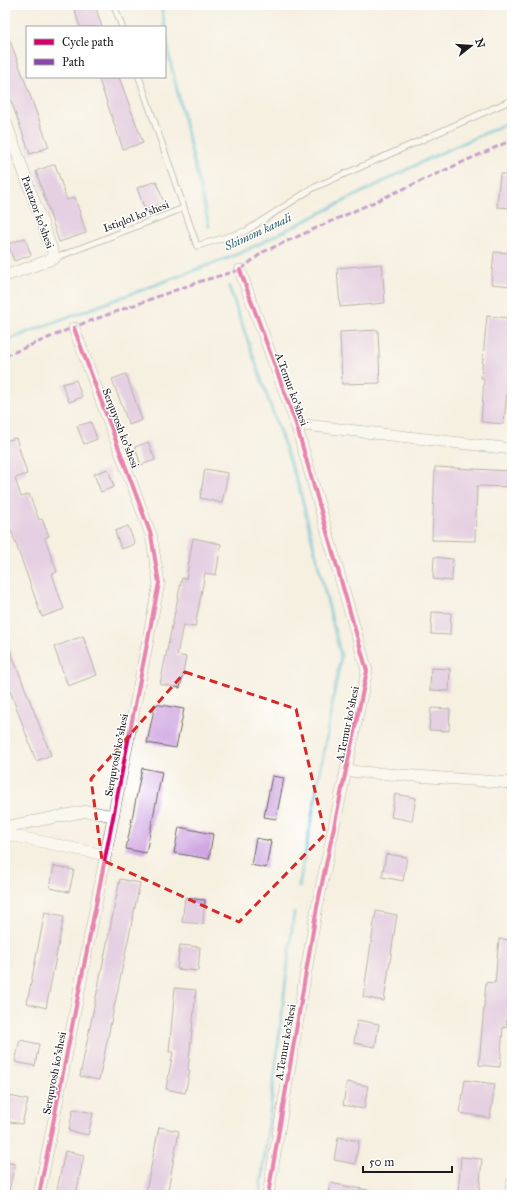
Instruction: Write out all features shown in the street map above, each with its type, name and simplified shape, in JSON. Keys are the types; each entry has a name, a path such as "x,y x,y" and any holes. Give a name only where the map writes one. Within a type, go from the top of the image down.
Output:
{"street":[{"name":"Paxtazor ko'shesi","path":"6,124 55,258"},
{"path":"5,276 55,258"},
{"name":"A.Temur ko'shesi","path":"240,270 296,424 368,671 317,907 268,1195"},
{"name":"Serquyosh ko'shesi","path":"39,1195 159,583 151,535 74,328"},
{"path":"296,424 512,449"},
{"path":"347,771 512,783"},
{"path":"5,828 87,811 113,816"},
{"path":"5,834 105,855"},
{"path":"510,1195 512,1183"}],"lane":[{"path":"114,5 122,26"},
{"name":"Istiqlol ko'shesi","path":"55,258 184,208 139,78"},
{"path":"184,208 196,246 246,231 313,188 512,100"}],"highlighted area":[{"path":"185,672 296,709 325,834 239,922 102,860 91,779"}],"building":[{"path":"73,5 95,5 102,26 80,26"},
{"path":"5,27 49,147 30,154 5,84"},
{"path":"98,78 119,78 143,143 123,149"},
{"path":"55,164 67,200 75,197 86,233 59,242 36,171"},
{"path":"500,174 512,175 512,208 497,207"},
{"path":"156,181 164,203 145,210 137,188"},
{"path":"25,238 31,255 14,261 8,244"},
{"path":"494,252 512,253 512,286 491,284"},
{"path":"382,264 385,303 340,307 337,268"},
{"path":"487,316 512,318 512,336 504,424 481,422 484,378 481,378"},
{"path":"378,330 380,383 342,384 340,332"},
{"path":"126,374 142,420 129,425 112,379"},
{"path":"76,380 82,397 69,402 62,384"},
{"path":"91,422 97,439 84,444 77,426"},
{"path":"16,438 27,474 15,478 21,497 29,494 39,520 42,519 49,536 45,538 57,572 52,574 64,609 42,617 5,513 5,441"},
{"path":"148,442 155,460 141,465 135,447"},
{"path":"435,467 512,471 512,487 477,486 475,541 432,540"},
{"path":"108,469 114,487 101,492 94,474"},
{"path":"205,469 228,473 222,503 200,498"},
{"path":"128,526 135,544 121,549 115,531"},
{"path":"193,538 221,544 216,575 205,573 195,627 183,625 177,655 186,657 180,688 160,684 182,578 186,579"},
{"path":"434,557 453,559 452,581 433,579"},
{"path":"432,612 451,613 450,635 431,634"},
{"path":"83,636 97,675 68,686 54,647"},
{"path":"5,637 51,755 36,761 5,677"},
{"path":"431,668 450,669 449,691 430,690"},
{"path":"155,704 184,709 176,748 147,743"},
{"path":"431,708 450,709 449,731 429,730"},
{"path":"142,768 162,772 146,853 126,849"},
{"path":"272,776 284,778 276,819 264,817"},
{"path":"395,794 416,798 412,821 391,817"},
{"path":"179,827 213,834 209,859 174,853"},
{"path":"256,838 271,841 266,868 251,865"},
{"path":"386,854 407,857 403,881 382,877"},
{"path":"54,866 74,870 69,892 50,888"},
{"path":"120,879 140,883 99,1080 80,1076"},
{"path":"185,898 205,900 203,924 182,922"},
{"path":"376,911 397,915 384,1001 363,997"},
{"path":"45,912 64,916 46,1008 27,1003"},
{"path":"499,939 512,940 512,978 510,978 506,1028 503,1027 500,1067 479,1065 486,982 495,983"},
{"path":"180,945 200,947 198,971 177,969"},
{"path":"175,988 196,990 188,1070 190,1071 185,1093 166,1089 173,1052 169,1052"},
{"path":"357,1020 379,1024 375,1047 354,1043"},
{"path":"20,1040 39,1044 35,1066 15,1062"},
{"path":"465,1080 495,1084 490,1118 460,1113"},
{"path":"347,1082 368,1086 364,1109 343,1105"},
{"path":"5,1095 28,1100 22,1124 5,1121"},
{"path":"73,1109 93,1113 88,1135 69,1131"},
{"path":"159,1127 179,1131 167,1195 146,1191"},
{"path":"338,1137 359,1141 355,1164 334,1160"},
{"path":"65,1151 84,1155 76,1195 56,1195"},
{"path":"461,1157 482,1159 479,1195 458,1195"},
{"path":"5,1162 15,1164 9,1191 5,1190"},
{"path":"330,1183 368,1190 367,1195 328,1195"}],"waterway":[{"path":"161,5 165,26"},
{"path":"166,35 170,60 209,226"},
{"name":"Shimom kanali","path":"5,342 241,253 428,159 512,121"},
{"path":"229,287 299,487 341,656 299,887"},
{"path":"260,1195 294,913"}],"marked path":[{"path":"5,356 79,325 198,282 240,270 263,252 512,140"}],"cycle path":[{"path":"240,270 296,424 367,671 317,907 268,1195"},
{"path":"39,1195 159,583 151,535 74,328"}]}
